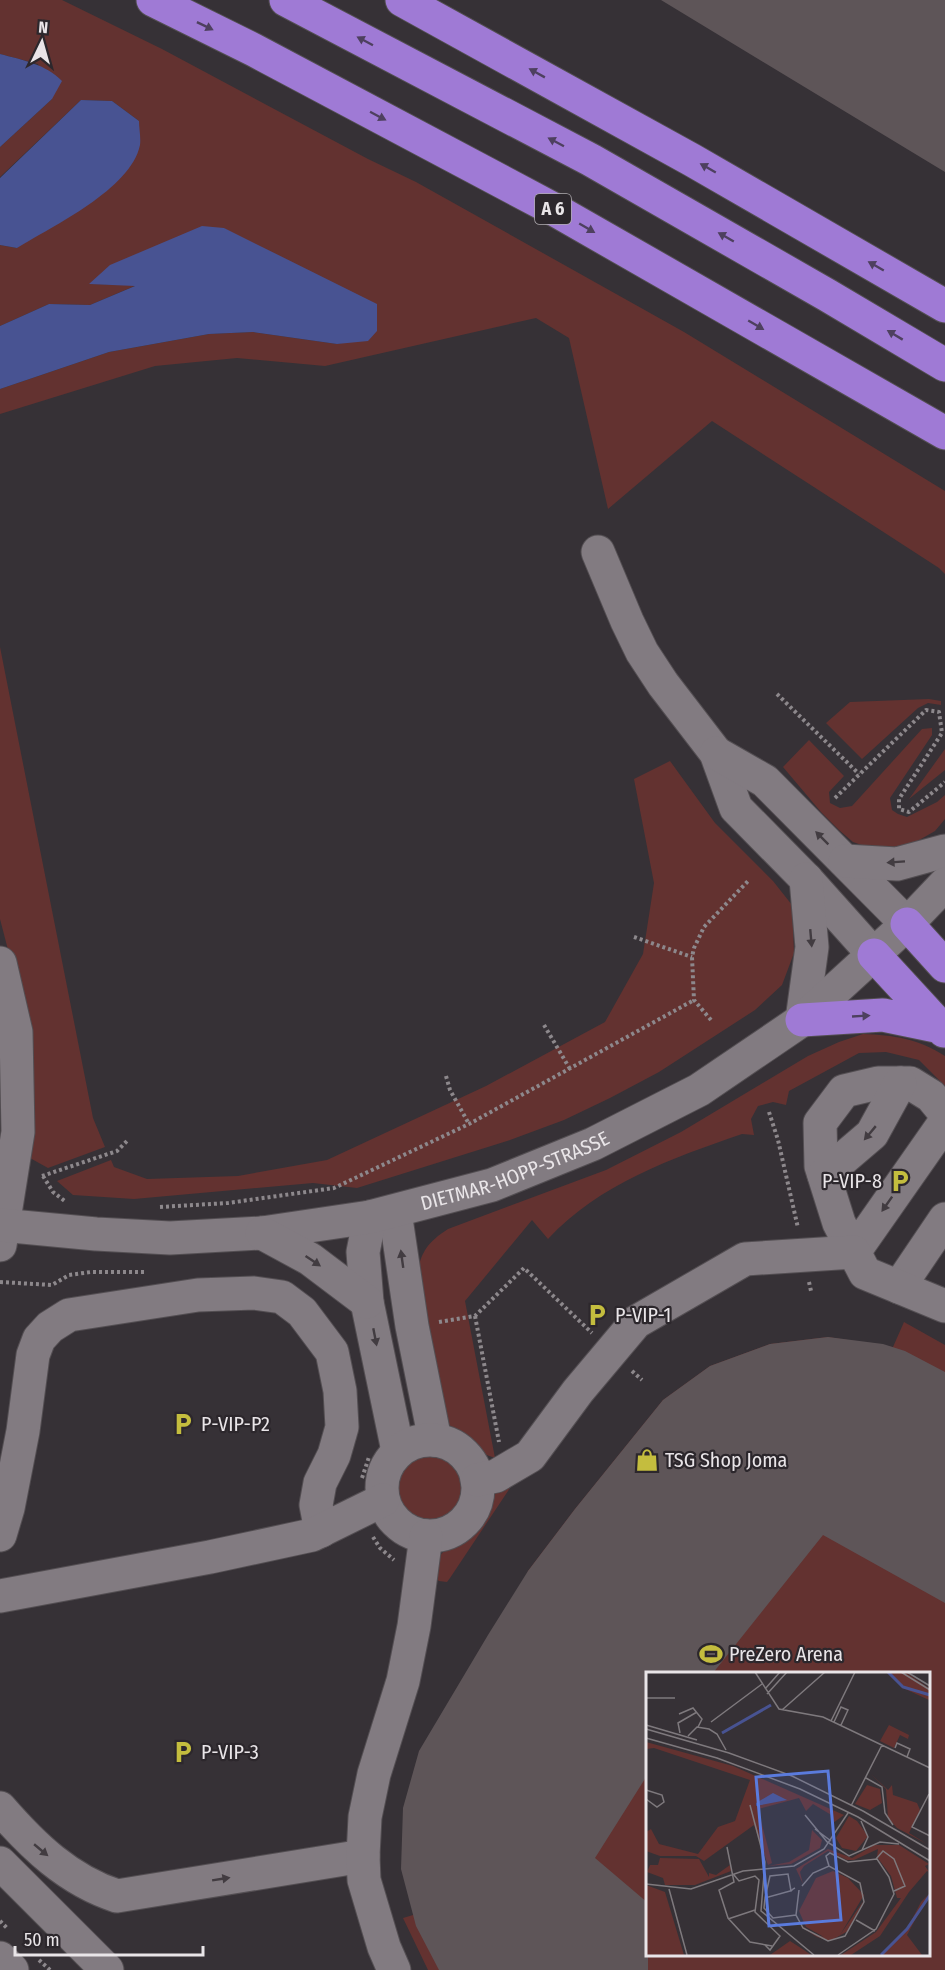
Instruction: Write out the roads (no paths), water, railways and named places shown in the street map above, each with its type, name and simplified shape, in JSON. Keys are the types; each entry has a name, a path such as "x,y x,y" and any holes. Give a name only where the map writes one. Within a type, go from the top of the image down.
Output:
{"highway":[{"name":"A 6","path":"153,0 557,211 945,433"},
{"path":"286,0 591,160 945,365"},
{"path":"402,0 692,160 945,306"},
{"path":"907,924 945,966"},
{"path":"874,955 943,1029"},
{"path":"802,1020 883,1015 943,1029"}],"street":[{"path":"598,552 642,652 663,684 716,753 736,808 806,879 874,955"},
{"path":"716,753 765,782 907,924"},
{"path":"748,820 776,792"},
{"path":"845,861 897,864 945,851"},
{"path":"802,1020 812,947 806,879"},
{"name":"DIETMAR-HOPP-STRASSE","path":"1,1232 170,1238 262,1233 382,1214 492,1185 593,1144 699,1090 802,1020 907,924 945,884"},
{"path":"0,963 16,1032 18,1132 1,1232"},
{"path":"945,1113 931,1096 910,1083 878,1083 844,1091 820,1123 821,1167 839,1223 865,1273 945,1306"},
{"path":"824,1175 872,1134 900,1083"},
{"path":"854,1252 945,1122"},
{"path":"0,1596 210,1557 312,1535 371,1506 386,1467 385,1449 390,1406 367,1302 363,1252 382,1214"},
{"path":"382,1214 412,1326 424,1395 435,1440"},
{"path":"899,1287 945,1219"},
{"path":"262,1233 310,1259 367,1302"},
{"path":"477,1480 496,1476 530,1456 578,1390 636,1322 745,1259 854,1252"},
{"path":"0,1535 8,1508 23,1431 33,1355 39,1339 50,1327 69,1315 198,1295 254,1293 282,1298 302,1312 332,1352 340,1391 342,1427 334,1455 320,1483 316,1505 321,1531"},
{"path":"390,1406 408,1410 424,1395"},
{"path":"371,1506 389,1515 408,1531 426,1536 448,1532 461,1525 473,1509 478,1491 473,1466 463,1453 449,1443 435,1440 385,1449"},
{"path":"394,1970 384,1947 364,1880 365,1818 374,1774 403,1681 414,1626 426,1536"},
{"path":"0,1808 25,1837 62,1868 93,1888 117,1896 363,1856"},
{"path":"0,1863 106,1970"},
{"path":"0,1958 12,1970"}],"water":[{"path":"0,54 49,70 62,81 52,99 0,147"},
{"path":"81,100 112,101 139,121 140,145 134,161 122,177 89,205 17,248 0,245 0,178"},
{"path":"202,226 224,228 377,304 377,331 368,341 337,344 253,332 209,334 109,352 0,389 0,326 49,304 90,305 135,286 89,284 110,265"}],"place":[{"name":"P-VIP-8","path":"900,1181"},
{"name":"P-VIP-1","path":"597,1315"},
{"name":"P-VIP-P2","path":"183,1424"},
{"name":"TSG Shop Joma","path":"647,1460"},
{"name":"PreZero Arena","path":"711,1654"},
{"name":"P-VIP-3","path":"183,1752"}]}
